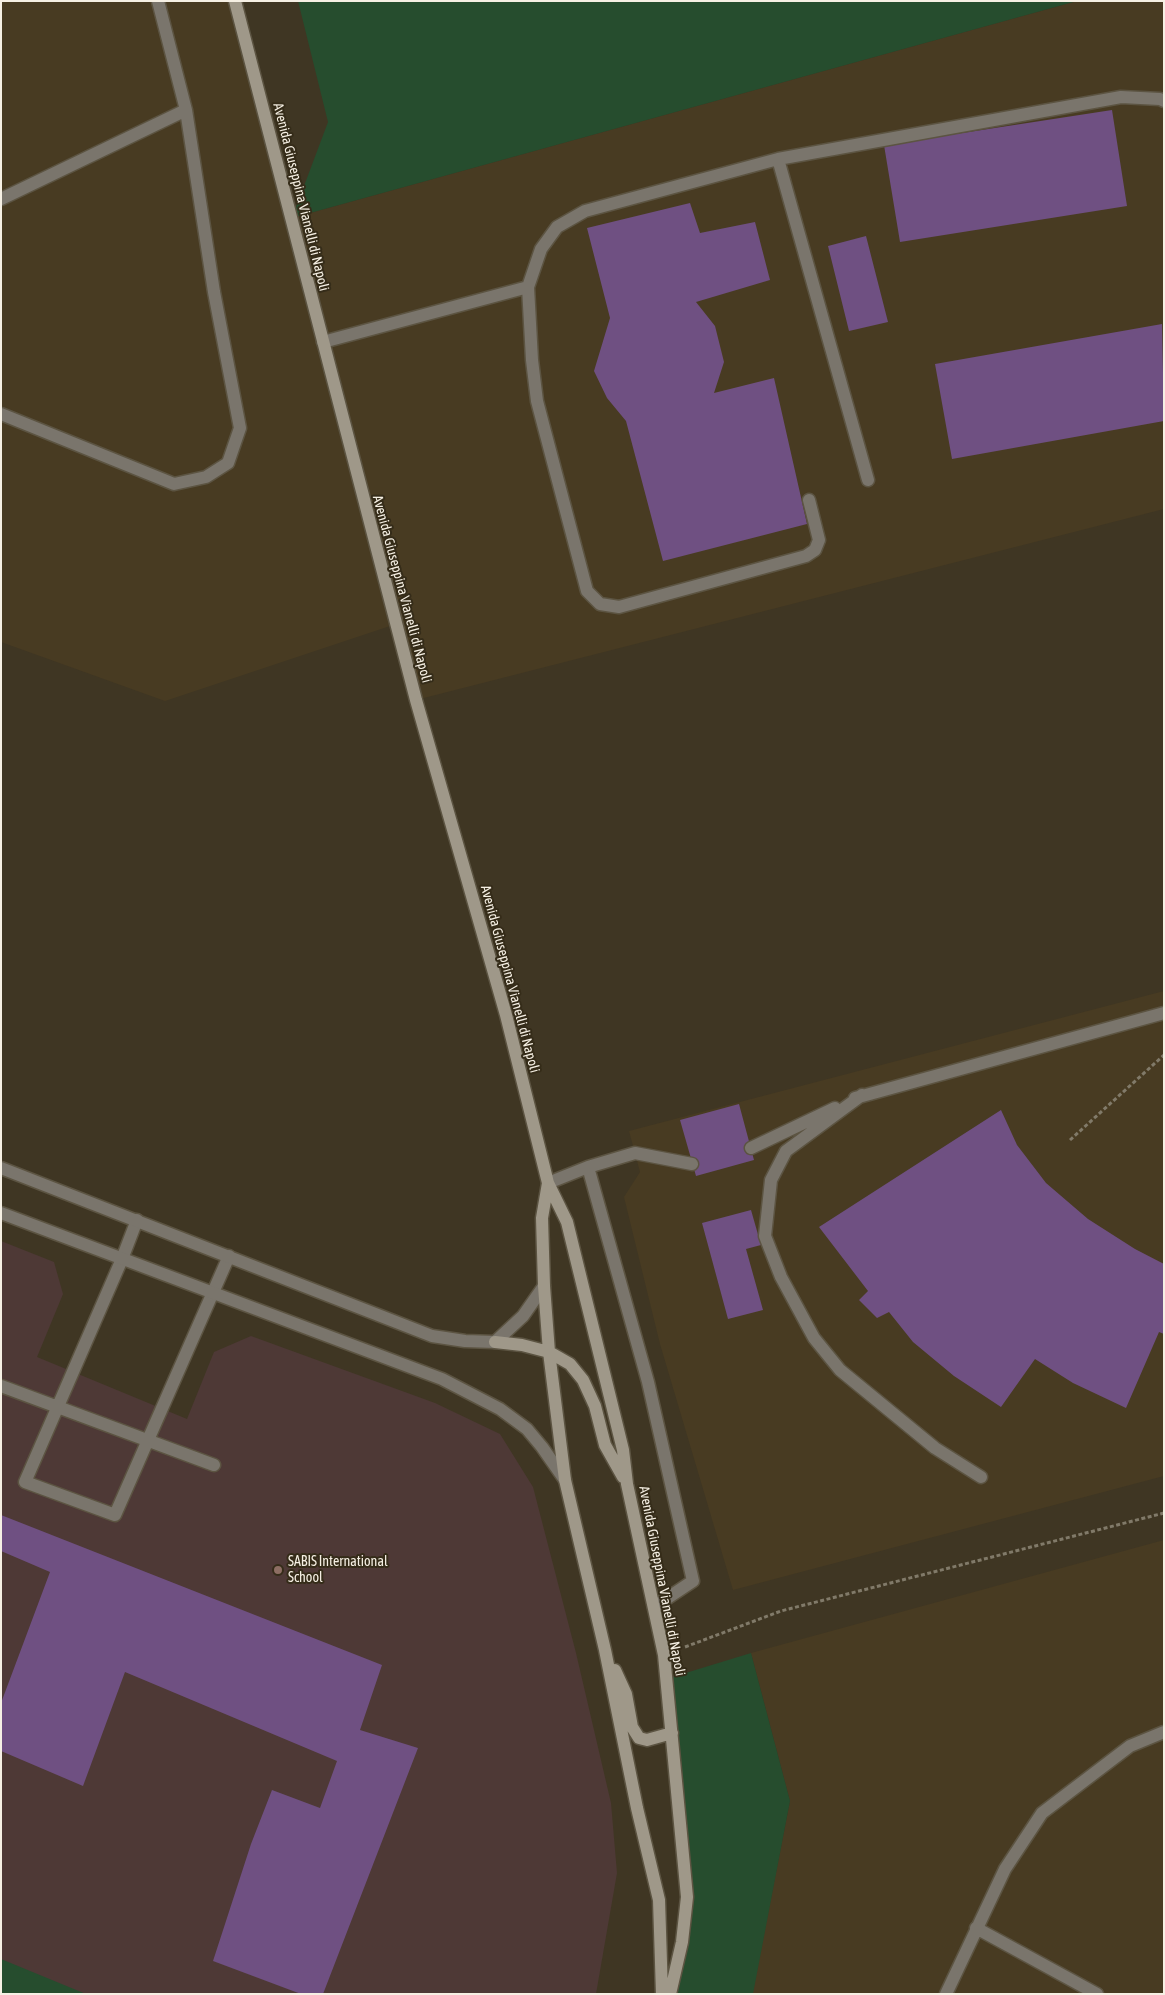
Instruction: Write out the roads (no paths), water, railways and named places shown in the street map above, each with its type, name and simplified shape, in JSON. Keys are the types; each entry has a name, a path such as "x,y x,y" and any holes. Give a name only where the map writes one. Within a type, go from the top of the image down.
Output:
{"main road":[{"name":"Avenida Giuseppina Vianelli di Napoli","path":"235,1 416,700 506,1015 548,1183 567,1222 621,1442 627,1484 664,1655 687,1897 682,1942 670,1994"},
{"name":"Avenida Giuseppina Vianelli di Napoli","path":"548,1183 542,1218 544,1286 549,1352 564,1480 605,1650 637,1808 659,1900 662,1994"},
{"path":"495,1342 522,1344 549,1352 570,1364 584,1380 595,1406 605,1445 627,1484"},
{"path":"605,1650 626,1694 632,1727 639,1738 648,1740 672,1733"}],"street":[{"path":"1,414 174,484 206,478 228,463 240,428 214,292 186,110 158,1"},
{"path":"809,500 819,540 815,550 806,556 619,606 600,604 587,591 537,401 532,360 528,287 541,249 557,227 585,211 778,159 1121,97 1160,99 1164,101"},
{"path":"1,199 186,110"},
{"path":"778,159 868,480"},
{"path":"323,342 528,287"},
{"path":"751,1148 862,1095 1164,1013"},
{"path":"862,1095 786,1151 771,1180 765,1236 781,1277 814,1338 840,1370 936,1448 981,1476"},
{"path":"548,1183 588,1167 635,1153 692,1164"},
{"path":"588,1167 648,1382 693,1581 654,1607"},
{"path":"1,1168 432,1336 465,1341 495,1342 523,1316 544,1286"},
{"path":"1,1213 442,1379 500,1409 527,1429 542,1447 564,1480"},
{"path":"137,1220 122,1259 56,1406 25,1482 115,1515 228,1256"},
{"path":"1,1386 214,1465"},
{"path":"946,1994 1005,1869 1042,1813 1130,1746 1164,1732"},
{"path":"976,1928 1098,1994"}],"place":[{"name":"SABIS International School","path":"278,1570"}]}
